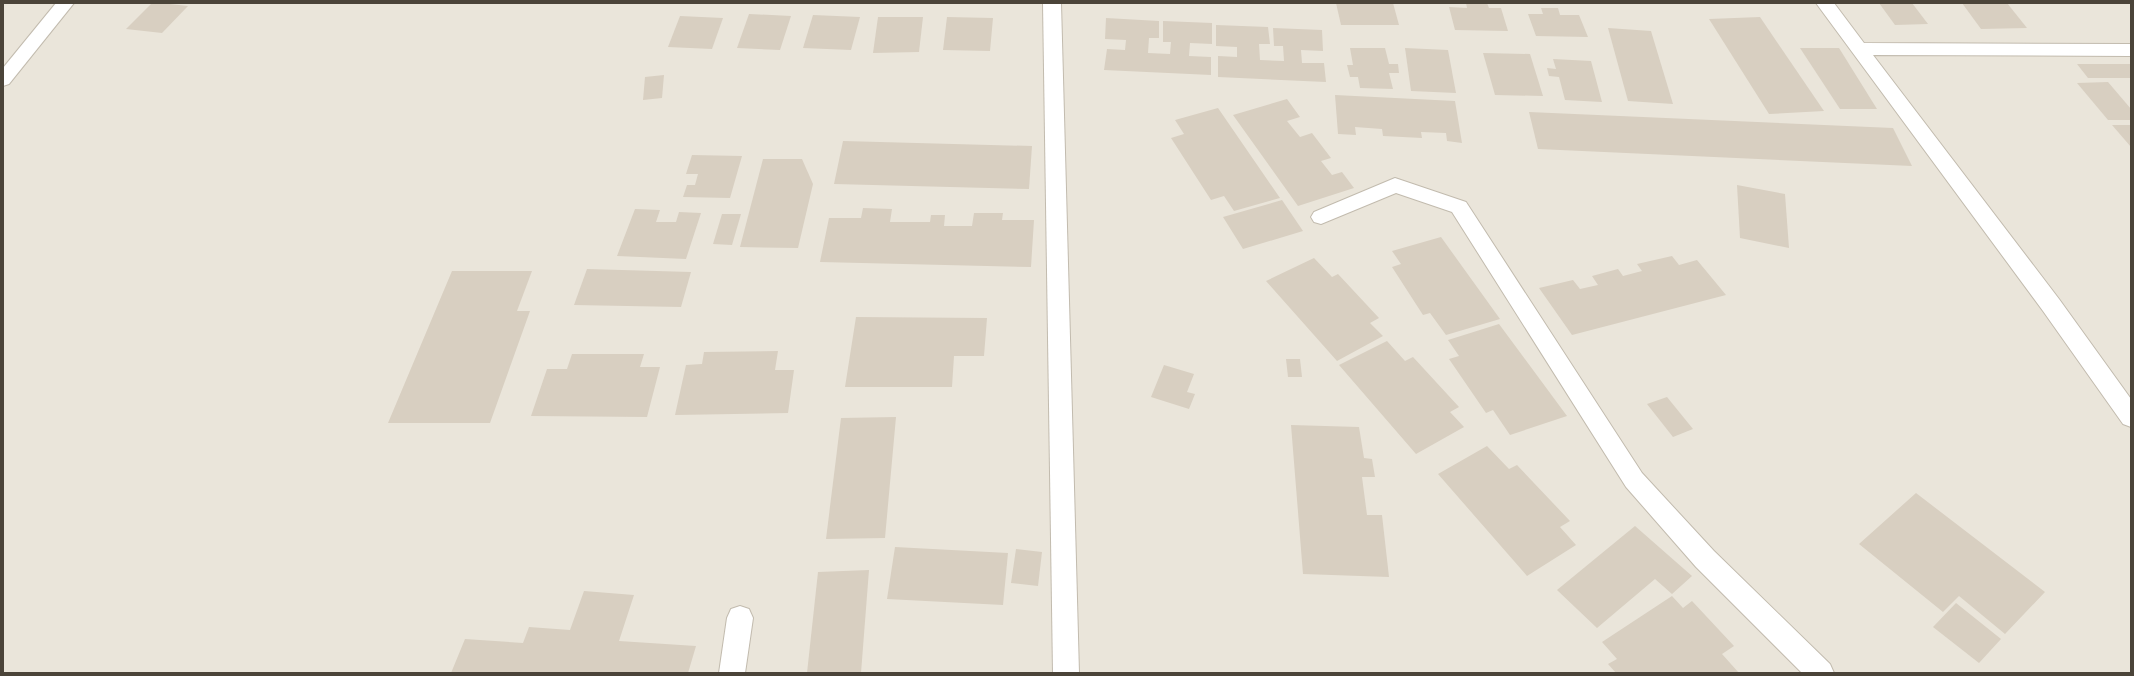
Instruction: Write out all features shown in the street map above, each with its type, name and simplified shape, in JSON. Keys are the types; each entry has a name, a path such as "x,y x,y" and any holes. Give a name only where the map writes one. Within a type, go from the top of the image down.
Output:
{"street":[{"path":"3,80 65,3"},
{"path":"1052,3 1066,673"},
{"path":"1825,3 2051,305 2131,417"},
{"path":"1858,49 2131,50"},
{"path":"1322,217 1395,185 1459,207 1634,480 1705,559 1821,673"},
{"path":"732,673 740,618"}],"shaded area":[{"path":"3,3 2131,3 2131,673 3,673"}],"building":[{"path":"152,3 188,6 162,33 126,29"},
{"path":"1336,3 1393,3 1399,25 1341,25"},
{"path":"1466,3 1487,3 1489,8 1501,8 1508,31 1455,30 1449,7 1467,8"},
{"path":"1879,3 1912,3 1928,24 1895,25"},
{"path":"1962,3 2007,3 2027,28 1981,29"},
{"path":"1541,8 1558,8 1560,15 1579,15 1588,37 1536,36 1528,14 1543,14"},
{"path":"749,14 791,16 780,50 737,48"},
{"path":"813,15 860,17 851,50 803,48"},
{"path":"680,16 723,18 712,49 668,47"},
{"path":"878,17 923,17 919,52 873,53"},
{"path":"947,17 993,18 990,51 943,50"},
{"path":"1760,17 1824,111 1769,114 1709,19"},
{"path":"1106,18 1159,21 1159,38 1149,38 1148,53 1170,54 1171,42 1163,42 1163,21 1212,23 1212,44 1190,43 1189,56 1211,57 1211,75 1104,70 1107,49 1125,50 1126,40 1105,39"},
{"path":"1216,25 1268,27 1270,44 1259,44 1260,60 1284,61 1283,46 1274,46 1273,28 1322,30 1323,51 1301,50 1302,63 1324,63 1326,82 1218,77 1218,56 1237,57 1237,47 1216,46"},
{"path":"1608,28 1651,31 1673,104 1628,101"},
{"path":"1350,48 1385,48 1389,64 1398,64 1399,73 1389,73 1393,89 1360,88 1358,77 1350,77 1347,65 1353,65"},
{"path":"1405,48 1448,50 1456,93 1411,91"},
{"path":"1800,48 1839,48 1877,109 1840,109"},
{"path":"1483,53 1530,54 1543,96 1495,95"},
{"path":"1553,59 1591,61 1602,102 1565,100 1559,77 1549,76 1547,68 1556,69"},
{"path":"2077,64 2131,64 2131,78 2088,78"},
{"path":"664,75 662,98 643,100 645,77"},
{"path":"2108,82 2131,109 2131,120 2108,120 2077,83"},
{"path":"1335,95 1455,101 1462,143 1447,141 1446,133 1421,132 1422,138 1383,136 1382,129 1355,127 1356,135 1338,134"},
{"path":"1287,99 1300,117 1287,121 1300,137 1312,133 1331,158 1321,161 1332,175 1342,172 1354,188 1298,206 1233,115"},
{"path":"1218,108 1280,198 1234,211 1224,196 1211,200 1171,138 1184,134 1175,120"},
{"path":"1529,112 1893,128 1912,166 1538,149"},
{"path":"2112,125 2131,125 2131,147"},
{"path":"843,141 1032,146 1029,189 834,184"},
{"path":"692,155 742,156 730,198 683,197 687,185 695,185 698,174 686,174"},
{"path":"763,159 802,159 813,184 798,248 740,247"},
{"path":"1737,185 1785,194 1789,248 1740,238"},
{"path":"1282,200 1303,231 1243,249 1223,217"},
{"path":"863,208 892,209 890,222 930,222 931,215 945,215 944,226 972,226 974,213 1003,213 1002,220 1034,220 1031,267 820,262 829,218 861,218"},
{"path":"635,209 660,210 656,222 676,222 679,212 701,213 686,259 617,256"},
{"path":"722,214 741,214 732,245 713,244"},
{"path":"1441,237 1500,319 1446,335 1430,313 1423,315 1392,267 1401,264 1392,251"},
{"path":"1672,256 1679,265 1697,260 1726,295 1572,335 1539,288 1573,280 1580,289 1598,285 1592,276 1618,269 1623,276 1642,271 1637,264"},
{"path":"1314,258 1332,277 1338,274 1379,318 1370,323 1383,336 1337,361 1266,281"},
{"path":"587,269 691,272 681,307 574,305"},
{"path":"452,271 532,271 517,311 530,311 490,423 388,423"},
{"path":"856,317 987,318 984,356 954,356 952,387 845,387"},
{"path":"1499,324 1567,416 1510,435 1493,410 1486,413 1449,359 1459,356 1448,340"},
{"path":"1387,341 1405,361 1413,357 1459,407 1450,412 1464,427 1416,454 1339,365"},
{"path":"778,351 775,370 794,370 788,413 675,415 686,365 702,364 704,352"},
{"path":"572,354 644,354 640,367 660,367 647,417 531,416 547,369 567,369"},
{"path":"1286,359 1300,359 1302,377 1288,377"},
{"path":"1164,365 1194,374 1187,392 1195,394 1189,409 1151,397"},
{"path":"1667,397 1693,429 1673,437 1647,404"},
{"path":"896,417 885,538 826,539 841,418"},
{"path":"1291,425 1359,427 1364,458 1372,459 1375,477 1362,477 1367,515 1382,515 1389,577 1303,574"},
{"path":"1487,446 1509,469 1517,465 1570,521 1560,527 1576,545 1527,576 1438,474"},
{"path":"1916,493 2045,592 2005,634 1959,596 1943,612 1859,544"},
{"path":"1635,526 1692,576 1672,594 1655,579 1597,628 1557,590"},
{"path":"895,547 1008,553 1003,605 887,599"},
{"path":"1016,549 1042,552 1038,586 1011,583"},
{"path":"869,570 861,673 807,673 818,572"},
{"path":"584,591 634,595 619,641 696,646 688,673 451,673 465,639 523,643 529,627 570,630"},
{"path":"1672,596 1683,608 1692,601 1734,646 1722,654 1739,673 1616,673 1608,664 1617,659 1602,642"},
{"path":"1956,603 2001,639 1979,663 1933,627"}]}
